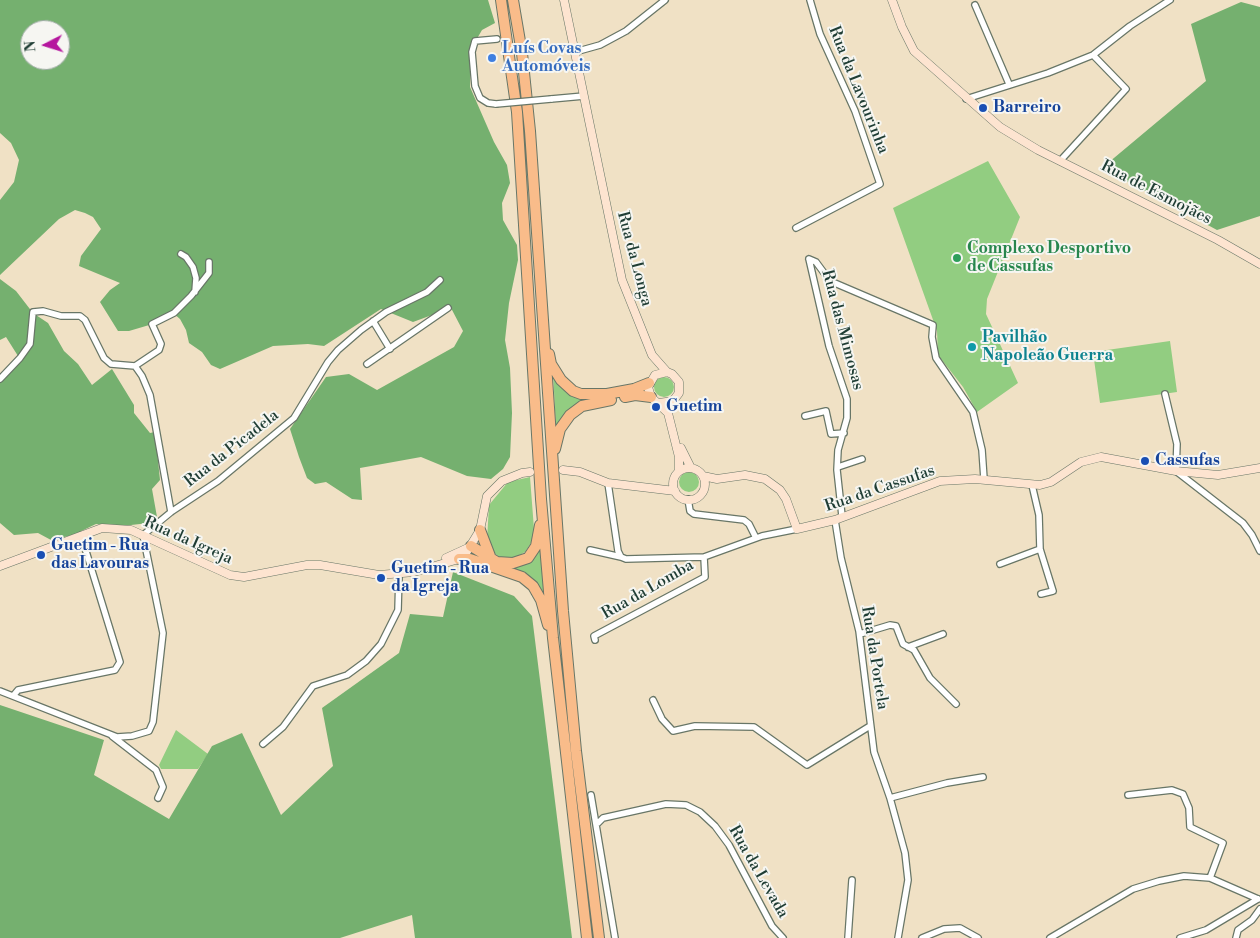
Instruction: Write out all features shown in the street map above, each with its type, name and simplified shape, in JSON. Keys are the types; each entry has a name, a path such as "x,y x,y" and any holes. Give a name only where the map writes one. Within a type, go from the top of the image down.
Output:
{"highway":[{"path":"502,0 517,112 542,514 553,638 587,938"},
{"path":"513,0 529,112 552,465 576,751 599,938"},
{"path":"545,335 551,364 561,380 573,391 590,395 607,394 634,389 652,379"},
{"path":"552,465 560,429 576,410 591,403 635,395 655,400"},
{"path":"459,559 514,564 528,558 536,546 542,514"},
{"path":"480,530 490,562"},
{"path":"471,546 480,560 490,562 515,574 533,586 541,600 553,638"}],"main road":[{"name":"Rua da Longa","path":"564,0 603,196 622,280 652,356 652,379 655,400 670,418 679,471"},
{"name":"Rua de Esmojães","path":"892,0 902,27 914,50 966,99 1000,127 1038,150 1218,240 1260,264"},
{"name":"Rua da Longa","path":"652,356 679,382 679,393 673,401 672,412 682,453 691,468"},
{"path":"652,379 667,372"},
{"path":"655,400 673,401"},
{"name":"Rua da Cassufas","path":"796,529 839,518 940,481 984,479 1032,485 1051,482 1081,462 1101,457 1176,471 1218,475 1260,468"},
{"path":"647,487 674,478 679,471 691,468 703,476 717,479 745,475 765,478 780,490 786,499 796,529"},
{"path":"563,470 580,472 608,483 675,491 688,500 696,498 704,488 717,479"},
{"path":"459,559 471,546 480,530 487,496 494,488 510,477 530,472"},
{"path":"703,476 704,488"},
{"path":"674,478 675,491"},
{"name":"Rua da Igreja","path":"0,566 81,534 102,528 120,528 143,535 230,575 244,577 306,564 379,575 399,575 459,559"},
{"name":"Rua da Igreja","path":"429,567 471,546"}],"street":[{"path":"575,52 600,45 626,31 665,0"},
{"name":"Rua da Lavourinha","path":"796,228 880,184 855,110 820,34 810,0"},
{"path":"966,99 1093,55 1130,26 1170,0"},
{"path":"976,5 1009,84"},
{"path":"497,39 475,41 472,52 475,86 480,98 488,104 584,96"},
{"path":"1060,161 1126,89 1093,55"},
{"path":"181,254 193,267 196,278 194,292"},
{"name":"Rua das Mimosas","path":"839,518 838,450 847,418 847,399 829,346 809,259 816,262 830,281 934,326 932,337 936,358 973,412 982,450 984,479"},
{"path":"0,379 20,358 30,344 33,312 43,311 61,316 80,316 85,320 104,358 111,364 134,366 159,350 161,344 152,324 174,313 194,292 209,273 209,262"},
{"name":"Rua da Picadela","path":"143,535 171,512 218,481 294,418 338,350 373,321 427,292 440,280"},
{"path":"367,364 448,308"},
{"path":"373,321 390,349"},
{"path":"134,366 142,376 150,395 171,512"},
{"path":"1165,394 1177,444 1176,471 1243,523 1258,540 1260,550"},
{"path":"805,416 826,412 831,434 844,433"},
{"path":"838,467 862,459"},
{"path":"608,483 621,557"},
{"path":"1032,485 1038,515 1040,550 1052,591 1041,594"},
{"path":"688,500 690,511 694,514 744,520 749,524 756,538"},
{"name":"Rua da Portela","path":"839,518 841,558 860,634 874,752 890,798 905,853 908,880 898,938"},
{"name":"Rua da Cassufas","path":"590,550 626,559 704,557 756,538 796,529"},
{"path":"13,696 18,690 115,670 120,662 81,534"},
{"path":"0,691 118,736 132,736 149,731 153,722 163,634 143,535"},
{"path":"1000,564 1040,550"},
{"name":"Rua da Lomba","path":"595,640 594,636 705,577 704,557"},
{"path":"263,744 283,726 313,686 347,675 366,661 381,644 398,610 399,575"},
{"path":"860,634 896,626 903,644 914,650 930,678 956,704"},
{"path":"908,647 943,634"},
{"path":"653,700 662,719 673,731 695,726 754,727 807,765 870,726"},
{"path":"109,733 156,770 163,788 158,798"},
{"path":"890,798 947,783 983,777"},
{"path":"1128,796 1172,790 1183,794 1189,808 1190,827 1223,843 1210,878"},
{"path":"591,796 594,818 598,823 615,938"},
{"name":"Rua da Levada","path":"598,823 602,818 666,804 686,806 700,812 715,826 729,845 772,926 783,938"},
{"path":"1050,938 1133,889 1184,876 1210,878 1259,898"},
{"path":"848,938 852,880"},
{"path":"1180,938 1206,930 1259,898"},
{"path":"1236,938 1238,930 1252,920 1260,909"},
{"path":"922,938 944,929 960,928 978,938"}],"green space":[{"path":"0,0 488,0 495,23 482,30 471,49 470,87 494,142 507,165 510,183 502,203 503,220 517,245 518,260 509,303 505,340 510,368 512,413 510,457 503,469 491,479 467,476 421,457 360,468 362,500 352,499 326,482 315,484 307,478 290,429 326,377 349,374 377,390 454,347 463,331 451,308 413,322 381,309 324,346 308,344 273,346 220,369 211,365 202,352 189,343 186,330 180,319 173,313 156,323 129,331 118,331 100,302 110,290 120,283 79,266 81,256 101,229 93,217 85,213 75,210 59,219 0,275 0,200 14,182 19,160 11,143 0,133"},
{"path":"1241,2 1260,7 1260,216 1217,230 1102,168 1206,81 1191,24"},
{"name":"Complexo Desportivo de Cassufas","path":"988,161 1020,217 987,299 986,314 1018,383 977,412 963,387 938,355 937,331 893,208"},
{"path":"0,279 16,291 33,313 48,323 64,351 78,364 92,385 112,369 134,405 134,413 150,433 155,432 160,480 152,489 157,517 149,523 122,526 96,524 73,535 51,540 38,533 14,535 0,523 0,379 18,356 6,337 0,340"},
{"path":"1170,341 1177,392 1100,403 1093,352"},
{"path":"553,372 557,380 599,398 556,429"},
{"path":"664,377 671,380 674,387 671,394 664,397 657,394 654,387 657,380"},
{"path":"689,472 696,475 699,482 696,489 689,492 682,489 679,482 682,475"},
{"path":"530,477 534,529 533,540 525,552 516,557 500,558 491,550 487,540 489,505 508,482"},
{"path":"540,546 544,594 529,576 507,567"},
{"path":"453,572 514,596 532,616 572,938 415,938 412,915 340,938 0,938 0,705 104,740 94,775 169,819 212,746 242,733 281,815 333,766 322,708 399,653 410,614 443,617"},
{"path":"176,730 208,754 198,769 161,769 159,765"}],"place":[{"name":"Luís Covas Automóveis","path":"492,58"},
{"name":"Barreiro","path":"983,108"},
{"name":"Complexo Desportivo de Cassufas","path":"957,258"},
{"name":"Pavilhão Napoleão Guerra","path":"972,347"},
{"name":"Guetim","path":"656,407"},
{"name":"Cassufas","path":"1145,461"},
{"name":"Guetim - Rua das Lavouras","path":"41,555"},
{"name":"Guetim - Rua da Igreja","path":"381,578"}]}
